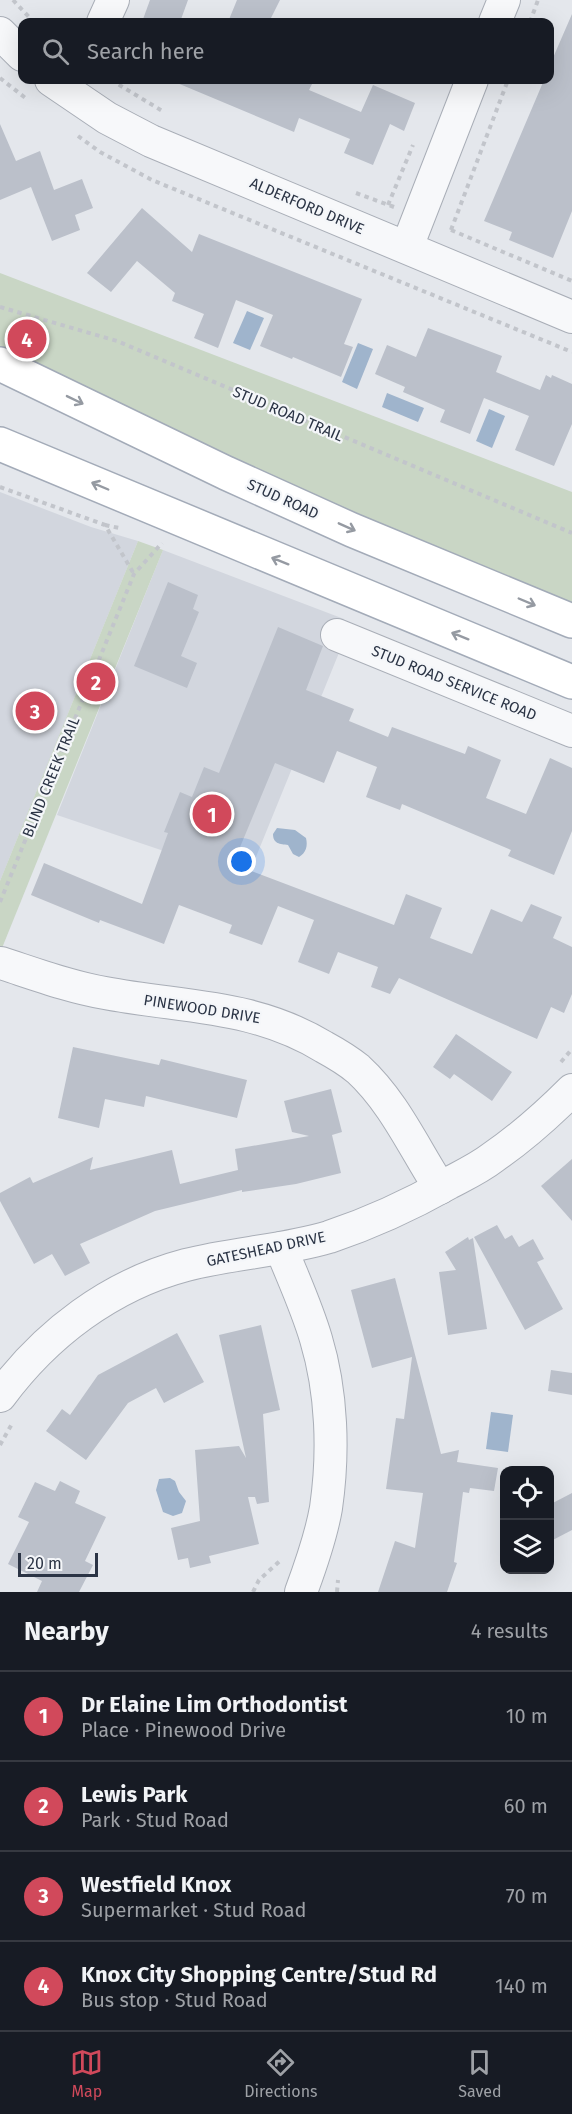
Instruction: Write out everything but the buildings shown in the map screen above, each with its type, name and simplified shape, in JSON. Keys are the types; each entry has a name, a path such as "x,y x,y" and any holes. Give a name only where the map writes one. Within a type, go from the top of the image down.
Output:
{"main road":[{"name":"STUD ROAD","path":"0,364 352,530 572,621"},
{"path":"6,449 572,682"}],"street":[{"path":"105,18 112,0"},
{"path":"497,18 504,0"},
{"path":"0,33 18,51"},
{"name":"ALDERFORD DRIVE","path":"63,84 107,118 151,141 572,317"},
{"path":"406,247 470,84"},
{"name":"STUD ROAD SERVICE ROAD","path":"337,635 572,731"},
{"name":"PINEWOOD DRIVE","path":"1,963 102,993 240,1013 265,1019 308,1037 341,1057 372,1083 389,1105 440,1188"},
{"name":"GATESHEAD DRIVE","path":"7,1408 32,1358 82,1313 139,1282 187,1265 282,1248 352,1229 391,1214 497,1155 521,1137 572,1090"},
{"path":"282,1248 316,1338 327,1393 329,1420 330,1452 326,1507 314,1557 301,1592"}],"path":[{"path":"14,0 30,18"},
{"path":"531,18 538,0"},
{"path":"506,84 451,230 572,281"},
{"name":"STUD ROAD TRAIL","path":"0,307 117,341 572,533"},
{"path":"27,339 35,316"},
{"path":"0,488 105,525 134,574"},
{"name":"BLIND CREEK TRAIL","path":"0,902 134,574 164,540"},
{"path":"0,1445 7,1408"},
{"path":"253,1592 259,1580 286,1554"}],"shaded area":[{"path":"0,492 91,527 138,541 0,881"},
{"path":"163,550 344,619 337,635 345,638 247,879 57,815"}],"green space":[{"path":"0,273 572,492 572,621 0,364"},
{"path":"138,541 163,550 0,953 0,881"}],"water":[{"path":"247,311 264,318 250,350 233,343"},
{"path":"358,343 373,349 357,389 342,382"},
{"path":"387,393 424,408 418,422 382,407"},
{"path":"489,409 505,416 492,448 476,441"},
{"path":"277,828 295,830 306,838 306,849 299,857 293,854 288,845 276,842 273,834"},
{"path":"491,1412 513,1415 508,1452 486,1449"},
{"path":"170,1478 175,1481 186,1501 182,1513 173,1516 163,1512 156,1490 159,1479"}],"place":[{"name":"Knox City Shopping Centre/Stud Rd","path":"27,339"},
{"name":"Lewis Park","path":"96,682"},
{"name":"Westfield Knox","path":"35,711"},
{"name":"Dr Elaine Lim Orthodontist","path":"212,814"}]}
